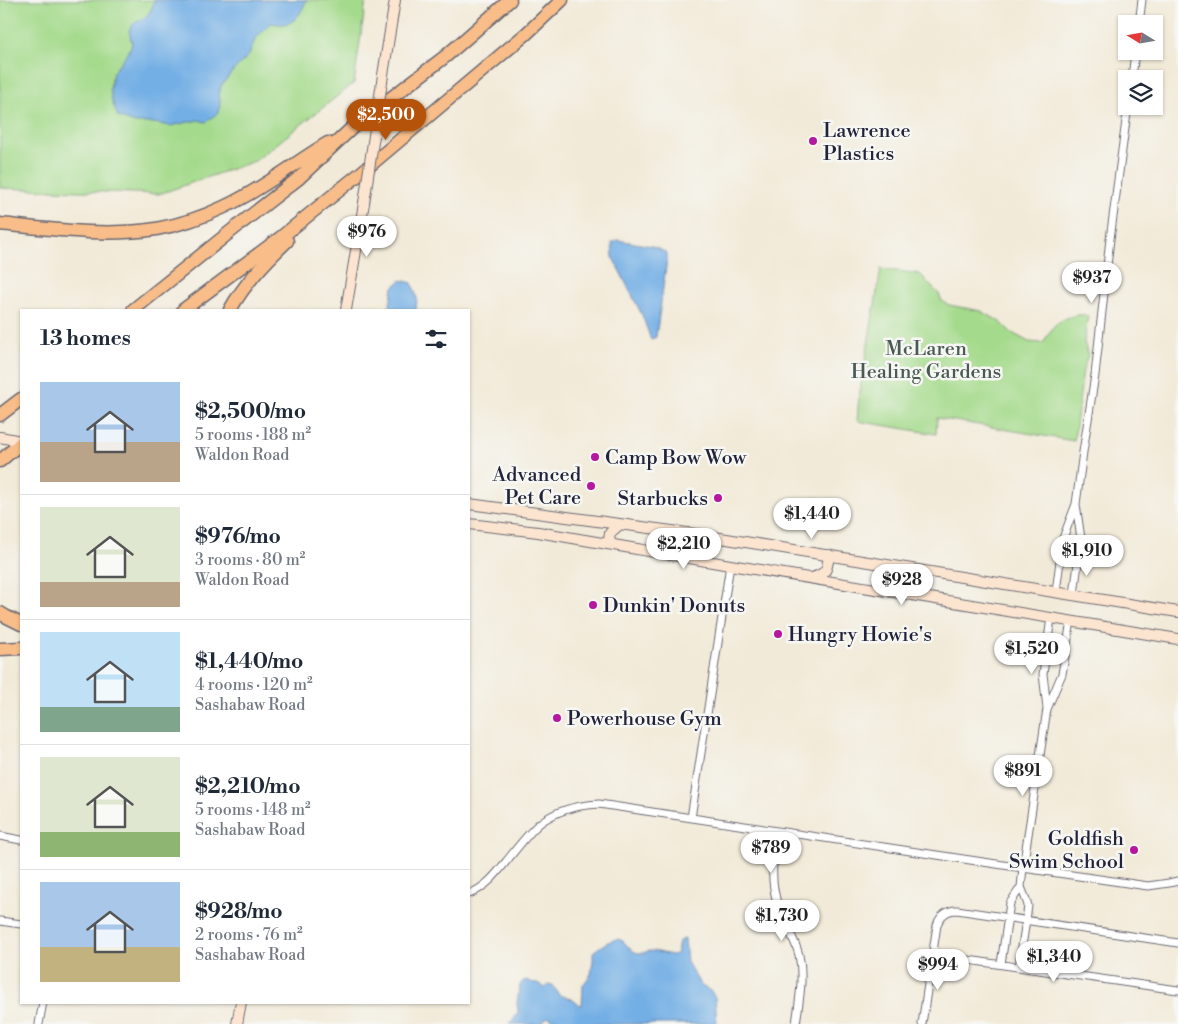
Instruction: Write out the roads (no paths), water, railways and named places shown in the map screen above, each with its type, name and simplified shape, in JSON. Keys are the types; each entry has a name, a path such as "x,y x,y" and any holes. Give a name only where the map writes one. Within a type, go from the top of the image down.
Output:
{"highway":[{"path":"134,309 298,178 353,128 446,56 510,0"},
{"path":"184,309 280,238 352,180 518,40 562,0"},
{"path":"0,224 118,232 156,229 180,224 224,207 252,192 353,128"},
{"path":"231,309 239,294 260,267 352,180"},
{"path":"0,416 20,400"},
{"path":"0,465 4,458 20,443"},
{"path":"0,613 20,624"},
{"path":"0,649 20,648"}],"main road":[{"path":"346,309 395,0"},
{"path":"0,437 20,442"},
{"path":"470,504 702,535 1178,612"},
{"path":"480,506 473,524 538,532 1178,639"},
{"path":"613,545 609,540 610,533 620,524"},
{"path":"811,579 826,571 829,555"},
{"path":"898,593 895,585 898,576 918,570"},
{"path":"237,1024 241,1004"}],"street":[{"path":"1140,15 1142,0"},
{"path":"1056,592 1063,538 1076,504 1095,374 1110,239 1127,115"},
{"path":"1074,595 1081,539 1076,504"},
{"path":"691,818 730,565"},
{"path":"1047,709 1043,674 1051,618"},
{"path":"1019,967 1027,902 1021,887 1022,868 1047,709 1062,674 1071,621"},
{"path":"470,893 484,886 496,875 538,824 562,811 582,805 599,804 1148,886 1178,881"},
{"path":"778,832 778,860 773,864 772,875 779,908 799,954 801,970 801,987 796,1024"},
{"path":"0,836 20,840"},
{"path":"1000,964 1011,900 1021,887"},
{"path":"922,1024 939,921 947,912 957,910 1178,943"},
{"path":"0,921 20,924"},
{"path":"933,955 1178,990"},
{"path":"39,1024 43,1004"}],"water":[{"path":"154,0 306,1 295,19 282,24 271,23 255,39 249,55 221,86 219,112 206,122 198,120 170,126 154,123 135,123 118,117 110,89 113,72 132,44 129,30 149,13"},
{"path":"618,240 652,246 667,253 656,337 651,340 642,315 613,258 612,243"},
{"path":"401,280 412,283 417,298 416,309 389,309 393,287"},
{"path":"685,938 687,962 701,986 710,990 715,997 717,1024 562,1024 548,1017 542,1024 509,1024 518,1014 517,1003 520,985 523,981 528,980 546,988 548,984 553,985 559,995 572,999 582,1005 583,985 591,974 593,952 604,944 617,939 636,952 653,951 673,955 677,953 679,941"}],"place":[{"name":"Lawrence Plastics","path":"813,141"},
{"name":"Camp Bow Wow","path":"595,457"},
{"name":"Advanced Pet Care","path":"591,486"},
{"name":"Starbucks","path":"718,498"},
{"name":"Dunkin' Donuts","path":"593,605"},
{"name":"Hungry Howie's","path":"778,634"},
{"name":"Powerhouse Gym","path":"557,718"},
{"name":"Goldfish Swim School","path":"1134,850"}],"park label":[{"name":"McLaren Healing Gardens","path":"926,360"}]}
